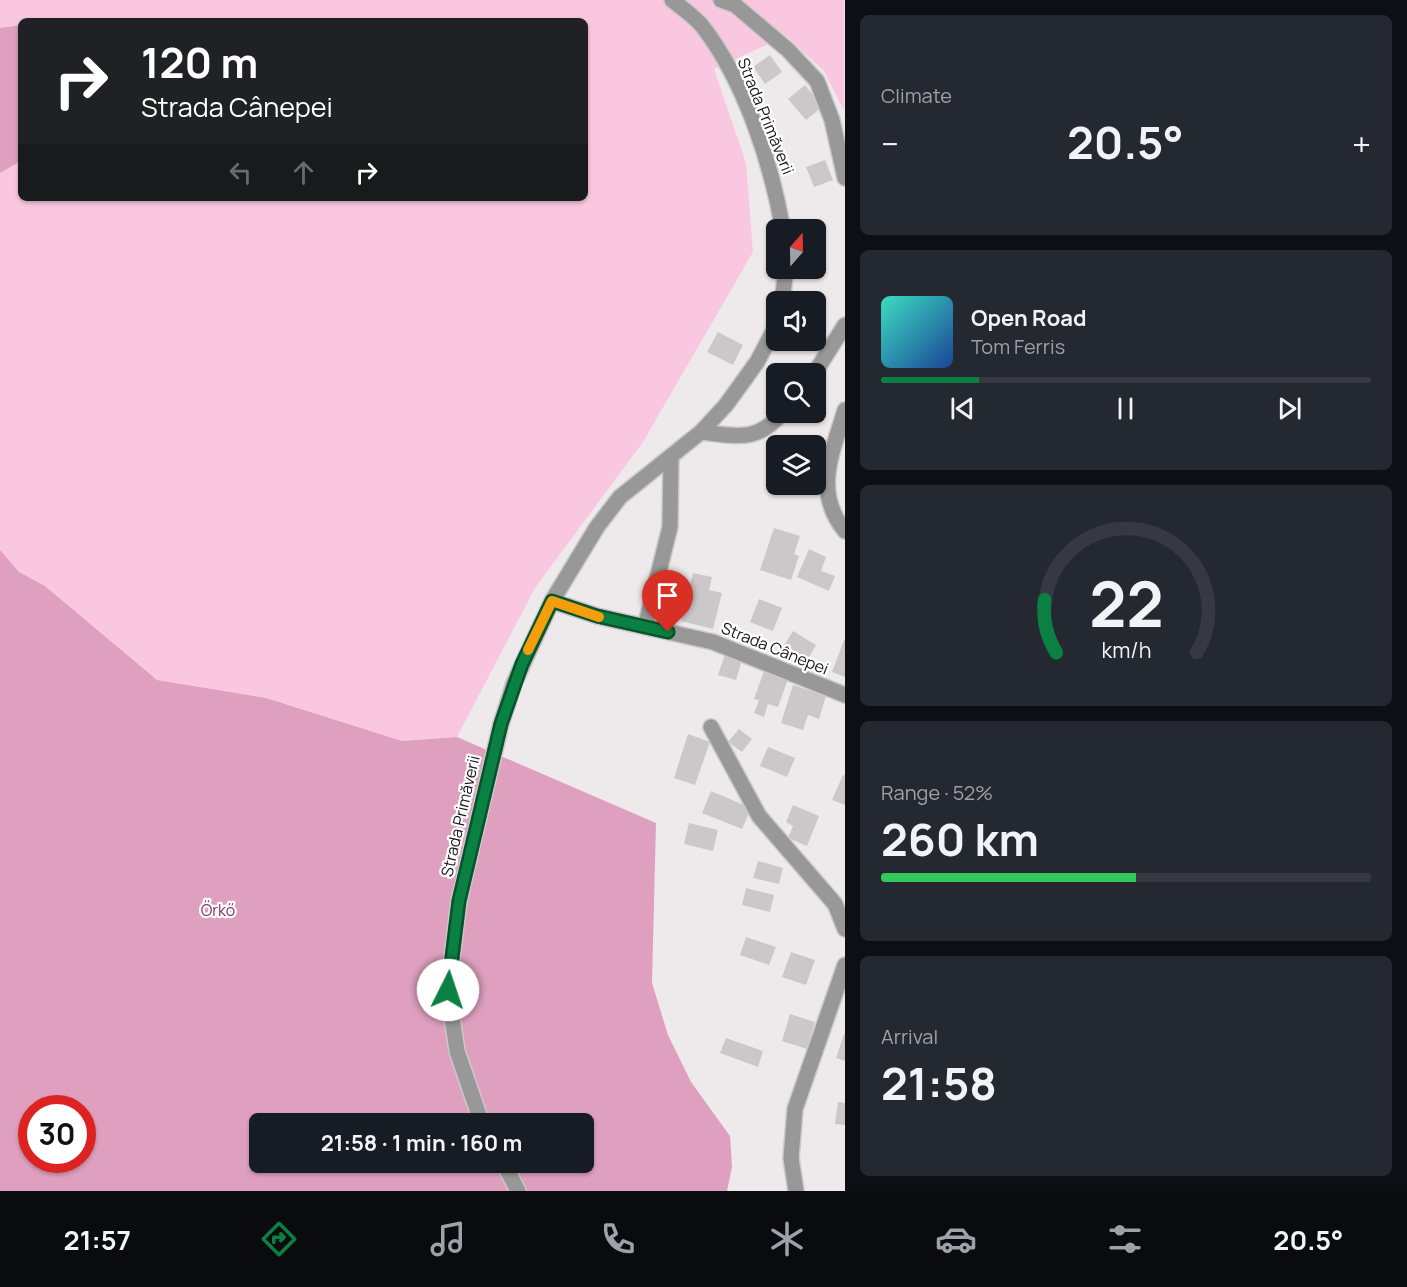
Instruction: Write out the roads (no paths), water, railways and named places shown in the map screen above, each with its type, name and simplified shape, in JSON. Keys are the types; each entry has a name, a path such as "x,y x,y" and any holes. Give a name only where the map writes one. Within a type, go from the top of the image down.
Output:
{"street":[{"name":"Strada Primăverii","path":"672,0 701,25 725,60 775,183 781,219"},
{"path":"721,0 735,5 788,50 817,81 832,120 844,178"},
{"path":"821,363 844,325"},
{"name":"Strada Primăverii","path":"478,1113 457,1051 448,990 452,941 459,901 501,724 518,673 552,601 597,527 620,497 701,432 726,405 757,362 766,345"},
{"path":"844,410 828,468 827,498 832,516 844,531"},
{"path":"701,432 741,437 757,434 774,423"},
{"path":"645,627 670,526 671,456"},
{"name":"Strada Cânepei","path":"552,601 597,616 713,642 844,696"},
{"path":"711,727 759,816 835,904 844,929"},
{"path":"796,1191 791,1158 795,1109 844,965"},
{"path":"509,1173 518,1191"}],"park label":[{"name":"Őrkő","path":"218,910"}]}
